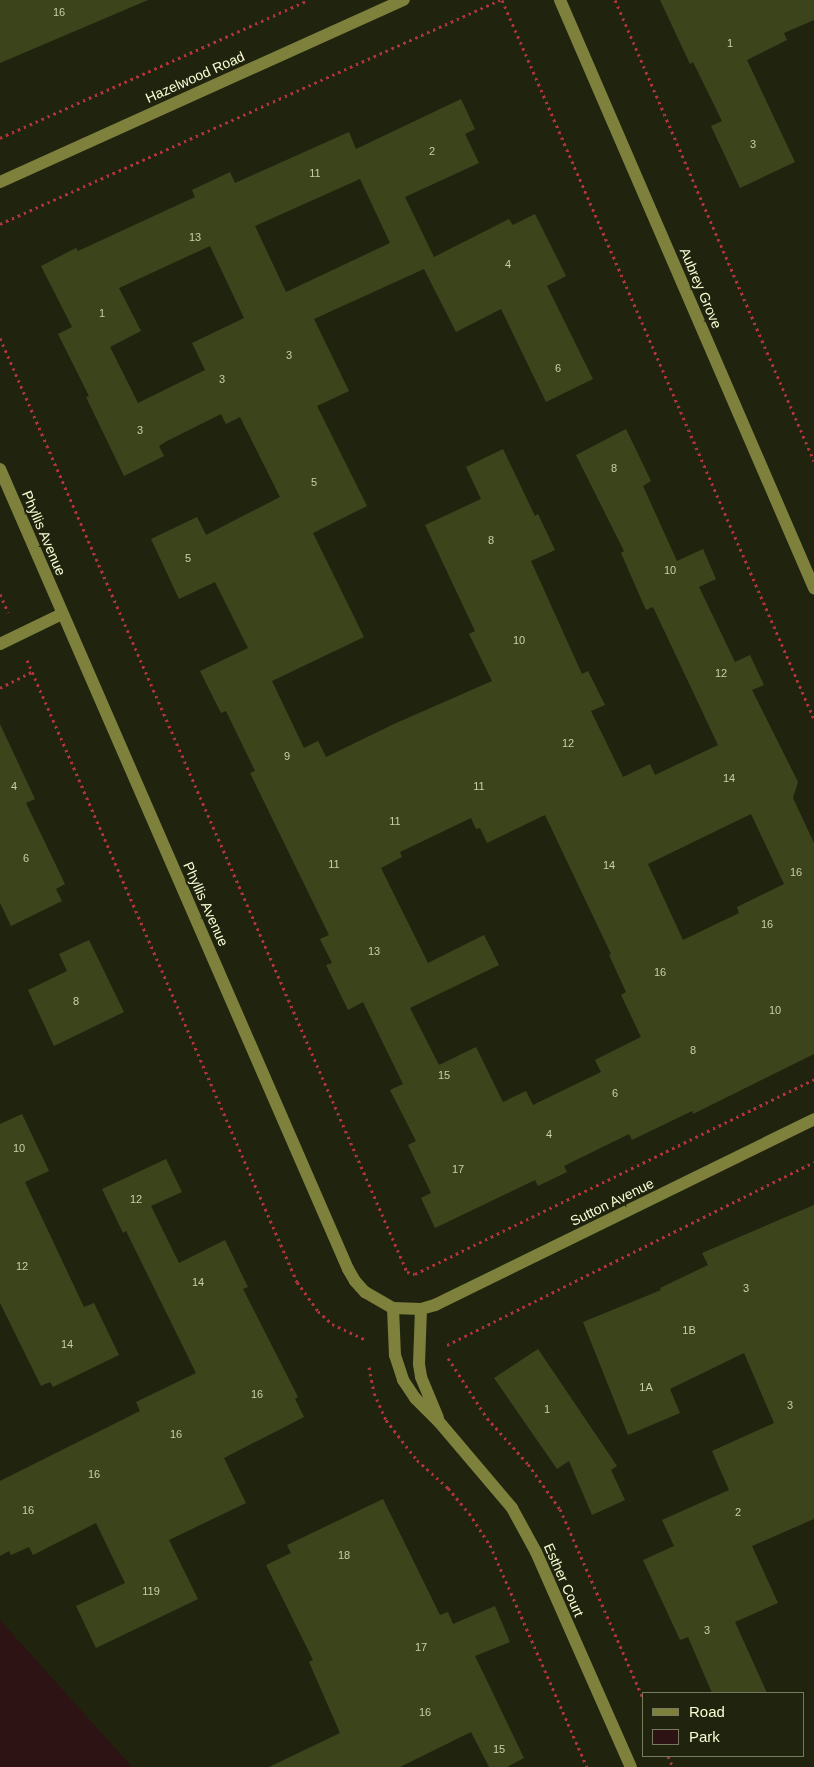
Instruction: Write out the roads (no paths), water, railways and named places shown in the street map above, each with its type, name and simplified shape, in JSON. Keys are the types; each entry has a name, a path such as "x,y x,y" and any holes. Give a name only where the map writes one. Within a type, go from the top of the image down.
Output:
{"street":[{"name":"Hazelwood Road","path":"0,182 404,0"},
{"name":"Aubrey Grove","path":"560,0 814,588"},
{"name":"Phyllis Avenue","path":"0,469 348,1268 355,1281 365,1292 393,1308 422,1309"},
{"path":"0,644 62,614"},
{"name":"Sutton Avenue","path":"422,1309 449,1300 814,1119"},
{"name":"Esther Court","path":"393,1308 395,1355 403,1380 415,1398 440,1423 498,1490 524,1529 631,1767"},
{"name":"Esther Court","path":"422,1309 418,1364 421,1377 440,1423"}]}
